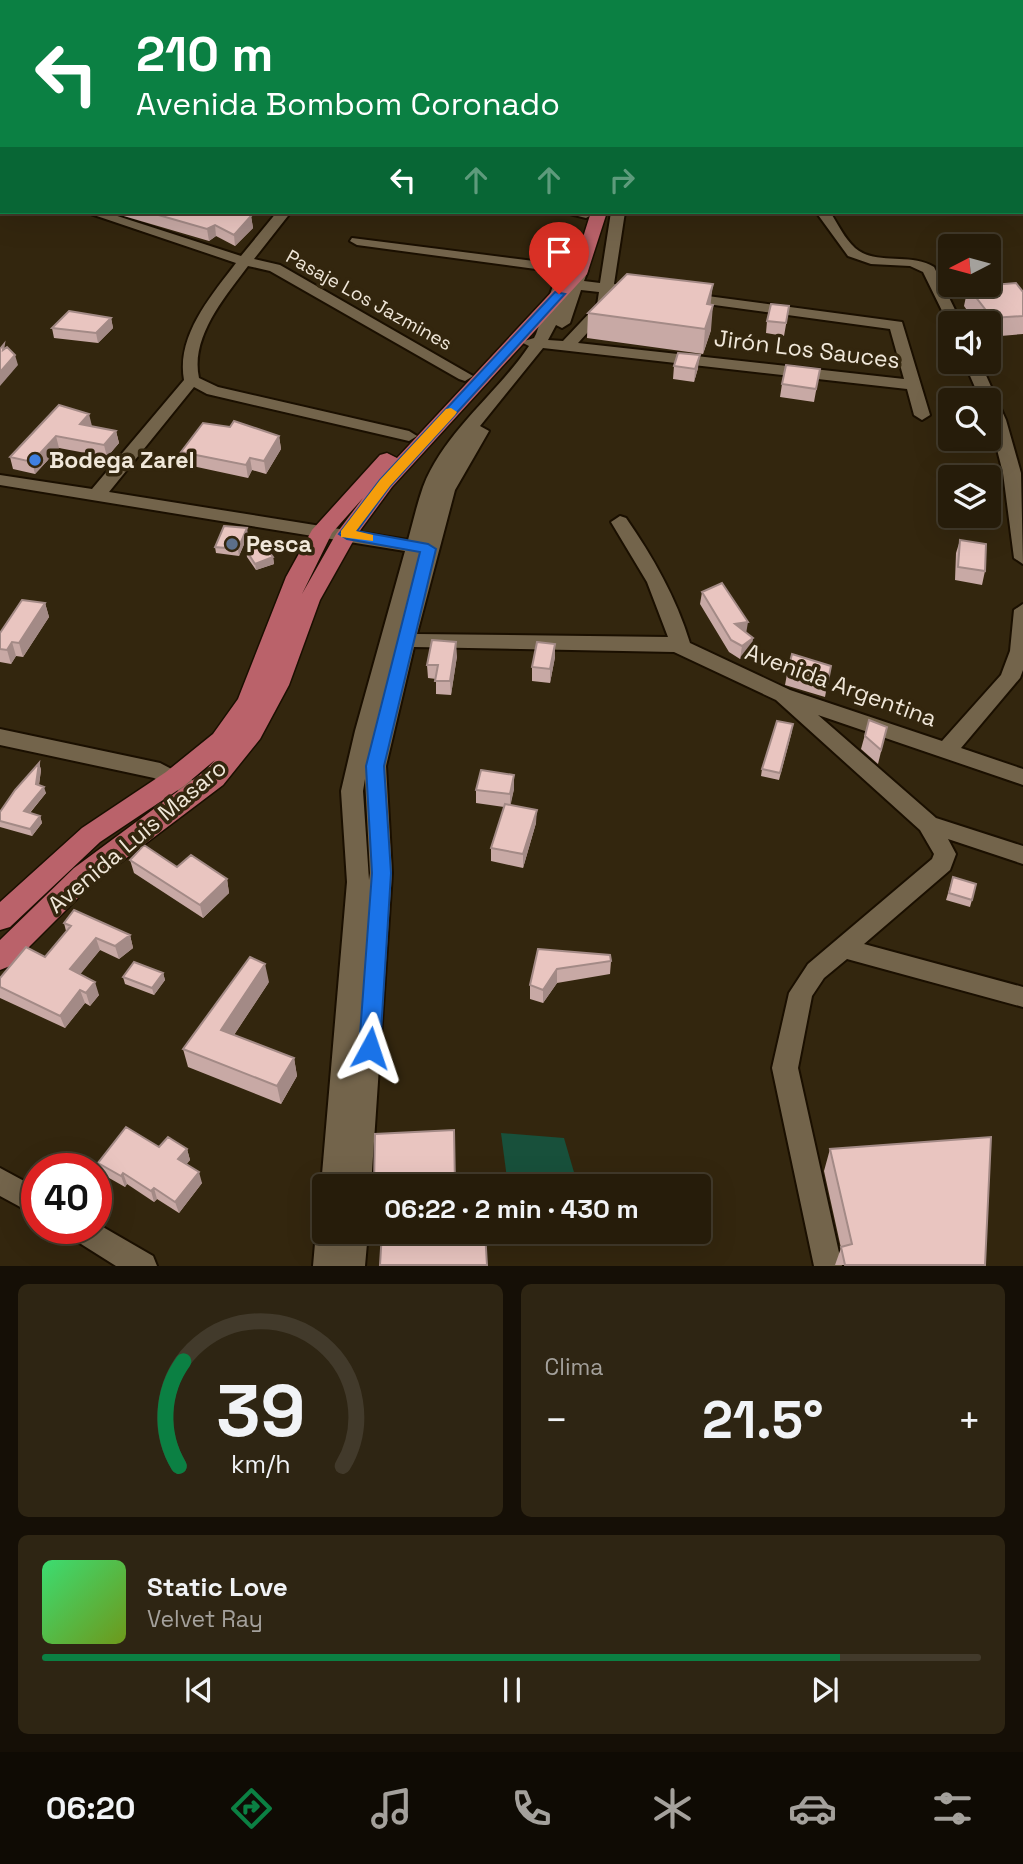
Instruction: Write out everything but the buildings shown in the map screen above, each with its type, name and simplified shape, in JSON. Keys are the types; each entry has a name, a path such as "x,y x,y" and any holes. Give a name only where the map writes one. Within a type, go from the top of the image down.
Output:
{"main road":[{"path":"569,281 585,214"},
{"name":"Avenida Luis Masaro","path":"0,958 83,876 214,778 251,733 277,685 310,600 347,534 385,483 526,342 569,281"},
{"name":"Avenida Luis Masaro","path":"0,919 91,835 175,779 222,740 249,701 297,577 323,530 465,376 526,342"}],"street":[{"name":"Pasaje Los Jazmines","path":"98,214 152,233 275,268 465,376"},
{"path":"192,380 188,360 192,347 243,260 282,214"},
{"path":"569,344 604,306 618,214"},
{"path":"823,214 837,235 861,257 923,265 940,289 949,311"},
{"path":"357,241 608,288 897,325 922,415"},
{"path":"359,1174 382,873 375,766 398,640 421,548 432,486 446,458 526,342 560,326 569,281"},
{"name":"Jirón Los Sauces","path":"526,342 569,344 914,385"},
{"path":"977,374 999,421 1012,472 1023,558"},
{"path":"192,380 213,391 408,436"},
{"path":"98,494 192,380"},
{"path":"0,480 323,530 421,548"},
{"path":"620,522 656,579 672,611 681,647"},
{"path":"947,750 1010,678 1022,640 1023,610"},
{"path":"335,1174 358,882 352,791 365,731 398,640"},
{"name":"Avenida Argentina","path":"398,640 653,643 681,647 783,695 1023,777"},
{"path":"783,695 928,824 942,843 945,854 942,864 816,971 801,993 785,1068 828,1265"},
{"path":"0,737 160,771 196,792"},
{"path":"928,824 1023,855"},
{"path":"843,948 1023,997"},
{"path":"0,1181 21,1193"},
{"path":"107,1244 143,1265"},
{"path":"327,1265 329,1244"},
{"path":"351,1265 353,1244"}],"green space":[{"path":"501,1133 564,1138 574,1174 506,1174"}],"slow traffic":[{"path":"368,538 347,534 385,483 451,412"}],"place":[{"name":"Bodega Zarel","path":"35,460"},
{"name":"Pesca","path":"232,544"}],"route":[{"path":"370,1048 382,873 374,797 375,766 428,549 347,534 385,483 559,294"}]}
